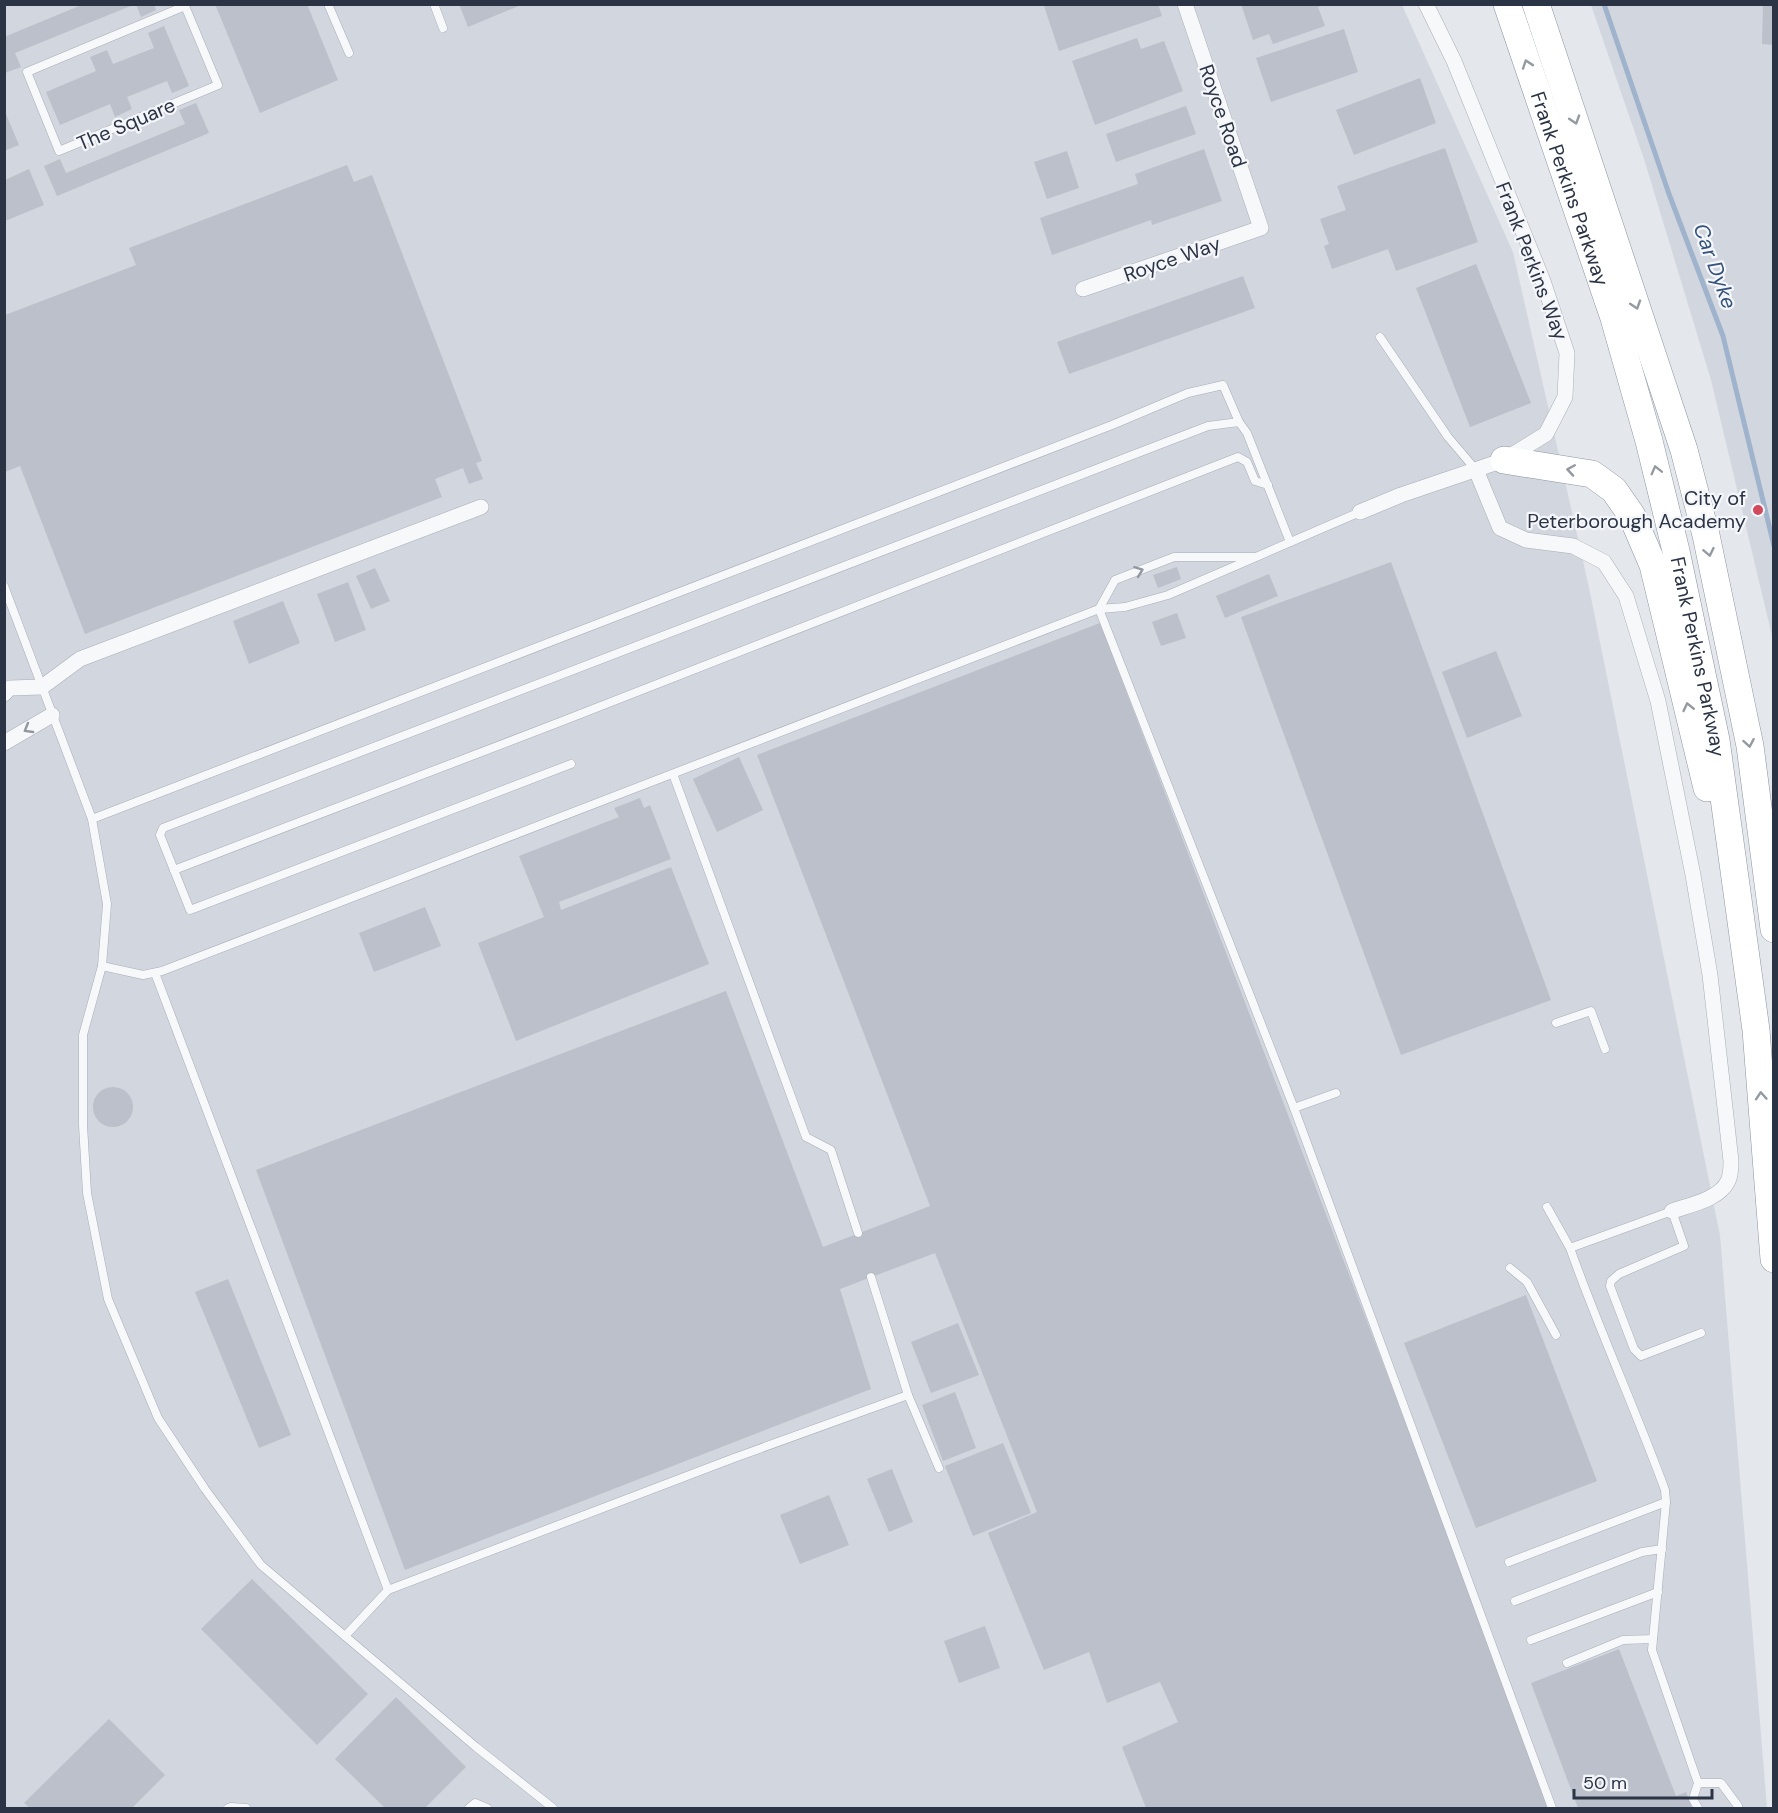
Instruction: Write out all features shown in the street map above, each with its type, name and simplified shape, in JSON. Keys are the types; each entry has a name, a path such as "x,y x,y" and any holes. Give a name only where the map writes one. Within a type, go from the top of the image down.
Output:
{"highway":[{"name":"Frank Perkins Parkway","path":"1507,4 1614,318 1649,441 1676,551 1716,741 1745,948 1756,1030 1773,1259"},
{"name":"Frank Perkins Parkway","path":"1536,4 1684,450 1706,535 1750,746 1773,929"},
{"path":"1504,460 1592,474 1614,490 1632,516 1653,565 1665,610 1745,948"}],"street":[{"name":"Royce Road","path":"1185,4 1261,228"},
{"name":"Frank Perkins Way","path":"1360,512 1401,495 1504,460 1546,434 1565,398 1567,353 1543,281 1454,61 1426,4"},
{"name":"Royce Way","path":"1083,289 1261,228"},
{"path":"1476,470 1500,528 1526,540 1573,546 1604,562 1626,596 1658,701 1693,875 1710,975 1731,1161 1730,1178 1720,1192 1672,1211"},
{"path":"4,694 10,688 42,687 80,659 481,507"},
{"path":"4,743 52,715"}],"lane":[{"path":"328,4 349,53"},
{"path":"434,4 443,28"},
{"name":"The Square","path":"184,5 218,86 59,151 27,72 184,5"},
{"path":"1380,337 1448,437 1476,470"},
{"path":"92,819 1101,429 1188,393 1222,385 1239,422 1247,432 1290,543"},
{"path":"571,764 190,910 160,835 163,828 1208,426 1239,422"},
{"path":"174,870 571,718 1238,457 1247,462 1255,481 1268,485"},
{"path":"102,966 143,975 155,973 1099,609 1125,608 1168,595 1360,512"},
{"path":"1099,609 1115,580 1174,557 1256,557"},
{"path":"4,586 92,819 107,904 102,966 83,1035 83,1125 87,1193 108,1299 158,1418 205,1489 261,1565 553,1809"},
{"path":"1099,609 1294,1108 1552,1809"},
{"path":"673,774 806,1137 831,1150 858,1233"},
{"path":"155,973 388,1590"},
{"path":"1556,1023 1591,1011 1605,1049"},
{"path":"1294,1108 1336,1093"},
{"path":"1547,1207 1570,1248 1665,1490 1666,1502 1652,1650 1698,1783 1693,1799 1698,1809"},
{"path":"1570,1248 1672,1211 1684,1246 1619,1274 1611,1281 1610,1286 1637,1353 1645,1355 1701,1333"},
{"path":"1510,1268 1527,1282 1556,1335"},
{"path":"871,1277 908,1395 939,1468"},
{"path":"345,1636 388,1590 908,1395"},
{"path":"1509,1562 1666,1502"},
{"path":"1515,1601 1641,1552 1662,1549"},
{"path":"1531,1640 1658,1592"},
{"path":"1567,1663 1623,1640 1653,1639"},
{"path":"1698,1783 1721,1783 1738,1806 1737,1809"},
{"path":"469,1809 474,1803 488,1809"},
{"path":"228,1809 231,1807 246,1809"}],"shaded area":[{"path":"5,5 1402,5 1513,252 1588,583 1720,1235 1767,1808 5,1808"},
{"path":"1591,5 1773,5 1773,640 1711,380 1644,159"}],"building":[{"path":"84,4 133,5 15,53 21,67 5,73 4,37"},
{"path":"136,4 154,4 156,10 141,17"},
{"path":"215,4 307,4 338,80 260,113"},
{"path":"459,4 521,4 521,5 468,27"},
{"path":"1048,4 1158,4 1162,16 1059,51 1044,6"},
{"path":"1241,4 1325,4 1318,7 1325,26 1273,44 1269,34 1253,40"},
{"path":"1763,4 1774,4 1774,45 1762,44"},
{"path":"164,26 189,86 172,93 167,81 127,97 132,109 115,117 110,104 60,125 46,92 96,71 90,57 107,50 113,64 154,48 148,33"},
{"path":"1344,29 1358,72 1271,102 1256,58"},
{"path":"1137,38 1141,49 1164,41 1183,91 1095,125 1072,61"},
{"path":"1420,78 1436,123 1354,155 1336,110"},
{"path":"196,103 209,133 57,196 44,166 60,159 66,173 185,124 179,110"},
{"path":"1186,106 1196,134 1116,162 1106,134"},
{"path":"4,109 19,145 4,151"},
{"path":"1445,148 1478,242 1396,271 1388,249 1332,269 1324,246 1329,244 1320,219 1346,210 1337,186"},
{"path":"1204,149 1222,201 1152,225 1151,220 1052,255 1040,218 1138,184 1135,174"},
{"path":"1067,151 1079,188 1047,199 1034,162"},
{"path":"347,165 354,182 372,175 482,461 476,463 483,479 469,484 463,468 435,479 442,497 85,634 20,466 5,472 5,315 136,265 129,248"},
{"path":"29,169 44,205 5,221 5,180"},
{"path":"1476,264 1531,403 1470,427 1416,288"},
{"path":"1243,276 1255,308 1069,374 1057,342"},
{"path":"1391,562 1551,1000 1401,1055 1241,617"},
{"path":"1177,567 1181,579 1158,588 1153,575"},
{"path":"375,568 390,601 371,609 356,576"},
{"path":"1269,574 1278,596 1225,618 1216,596"},
{"path":"348,582 366,630 335,642 317,594"},
{"path":"283,601 300,643 249,664 233,621"},
{"path":"1177,613 1186,638 1161,646 1152,622"},
{"path":"1100,623 1553,1808 1146,1808 1122,1747 1178,1722 1160,1682 1107,1703 1089,1652 1044,1670 988,1533 1037,1512 935,1253 840,1289 871,1389 405,1570 256,1170 726,991 823,1247 930,1206 757,755"},
{"path":"1496,651 1522,716 1467,738 1442,672"},
{"path":"739,757 763,810 717,832 693,779"},
{"path":"640,798 644,808 650,805 671,859 559,902 561,910 671,867 709,964 516,1041 478,943 544,917 519,856 619,817 614,808"},
{"path":"425,907 441,946 374,972 359,933"},
{"path":"113,1087 121,1088 127,1093 132,1099 132,1115 127,1121 121,1126 113,1127 105,1126 99,1121 94,1115 93,1107 94,1099 99,1093 105,1088"},
{"path":"228,1279 291,1435 259,1448 195,1292"},
{"path":"1526,1295 1597,1481 1476,1528 1404,1343"},
{"path":"958,1323 979,1375 931,1393 911,1342"},
{"path":"955,1392 976,1448 943,1461 922,1405"},
{"path":"1003,1443 1031,1513 973,1536 945,1466"},
{"path":"892,1469 913,1522 889,1532 867,1479"},
{"path":"829,1495 849,1545 800,1564 780,1515"},
{"path":"252,1579 368,1694 317,1745 201,1629"},
{"path":"985,1626 1000,1668 959,1683 944,1641"},
{"path":"1619,1649 1676,1796 1686,1792 1692,1808 1578,1808 1531,1683"},
{"path":"396,1697 466,1767 425,1808 385,1808 335,1759"},
{"path":"109,1719 165,1775 132,1808 30,1808 24,1803"}],"waterway":[{"name":"Car Dyke","path":"1604,4 1669,194 1723,336 1774,546"}],"place":[{"name":"City of Peterborough Academy","path":"1758,510"}]}
